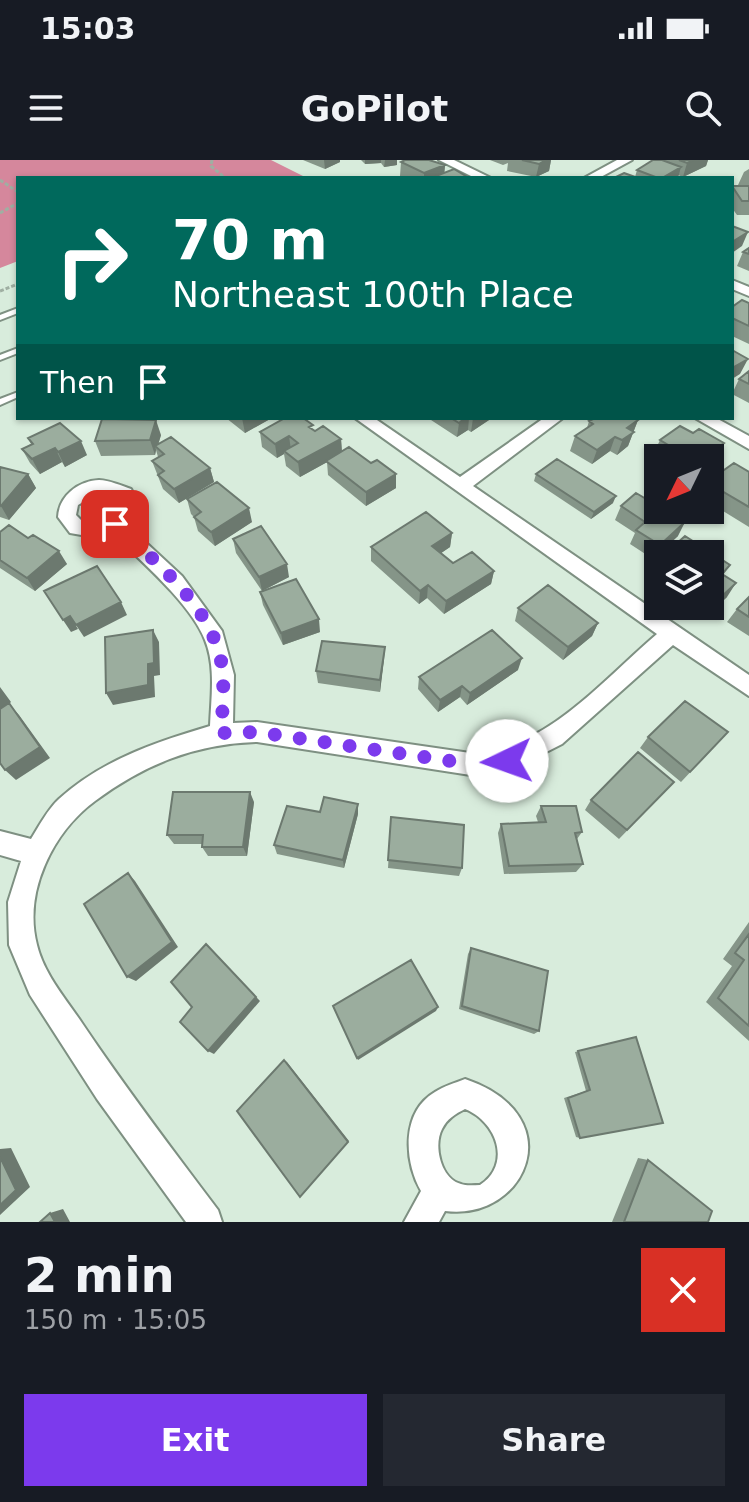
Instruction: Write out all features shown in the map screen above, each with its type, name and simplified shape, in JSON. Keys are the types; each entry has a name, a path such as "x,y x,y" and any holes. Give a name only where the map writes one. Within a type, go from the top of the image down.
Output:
{"street":[{"path":"445,160 481,176"},
{"path":"594,176 626,160"},
{"path":"366,420 749,687"},
{"path":"460,486 552,420"},
{"path":"707,420 749,443"},
{"path":"115,524 175,581 215,637 223,675 221,733"},
{"path":"206,1222 108,1088 40,985 23,945 21,902 36,853 66,808 113,774 159,751 221,733 257,732 477,765 507,761 554,737 672,633"},
{"path":"0,843 36,853"},
{"path":"420,1222 440,1190"}],"path":[{"path":"212,160 211,166 223,176"}],"shaded area":[{"path":"0,160 271,160 303,176 16,176 16,262 0,268"}],"building":[{"path":"429,160 445,165 424,173 401,162"},
{"path":"522,160 546,160 539,164"},
{"path":"653,160 681,167 665,176 653,176 637,170"},
{"path":"454,169 466,176 436,176"},
{"path":"734,186 749,186 749,201 742,201"},
{"path":"734,227 748,232 734,241"},
{"path":"742,300 749,303 749,326 734,319 734,306"},
{"path":"734,351 748,359 734,367"},
{"path":"749,371 749,384 739,379"},
{"path":"102,420 156,420 150,440 95,441"},
{"path":"281,420 306,420 315,431 323,426 341,439 298,462 284,451 298,443 289,436 275,444 260,432"},
{"path":"638,420 627,428 634,432 622,440 615,437 597,450 575,436 593,424 589,421"},
{"path":"60,423 81,441 32,459 22,449 33,444 28,438"},
{"path":"680,426 693,433 699,429 724,443 667,444 660,440"},
{"path":"171,437 210,468 174,489 158,475 164,471 152,461 164,454 155,446"},
{"path":"349,447 371,463 377,460 396,474 366,492 326,461"},
{"path":"557,459 616,496 594,512 536,474"},
{"path":"734,463 749,472 749,507 724,492 724,470"},
{"path":"0,467 28,474 1,506 0,505"},
{"path":"217,482 249,508 211,532 194,517 201,512 187,499"},
{"path":"636,493 644,498 644,521 621,506"},
{"path":"426,512 452,533 432,546 453,563 472,552 494,571 446,601 428,585 420,591 371,547"},
{"path":"644,523 683,524 665,540 652,540 636,530"},
{"path":"9,525 28,538 33,535 59,551 27,578 0,560 0,532"},
{"path":"261,526 287,564 259,577 233,539"},
{"path":"97,566 121,602 76,625 70,616 63,620 44,591"},
{"path":"724,575 736,583 724,594"},
{"path":"296,579 319,619 281,633 260,592"},
{"path":"548,585 598,623 568,647 518,608"},
{"path":"749,597 749,617 737,609"},
{"path":"153,630 154,663 148,664 148,685 106,693 105,637"},
{"path":"492,630 522,658 470,693 462,686 440,700 419,677"},
{"path":"322,641 385,647 380,680 316,671"},
{"path":"685,701 728,732 690,772 648,737"},
{"path":"9,703 40,747 5,770 0,763 0,709"},
{"path":"638,752 674,782 627,830 591,800"},
{"path":"173,792 250,792 243,847 202,847 203,835 167,835"},
{"path":"324,797 358,804 343,860 274,845 287,806 320,812"},
{"path":"541,806 576,806 582,832 575,833 583,864 509,866 501,824 546,822"},
{"path":"391,817 464,825 462,868 388,860"},
{"path":"128,873 172,942 127,977 84,904"},
{"path":"749,934 749,1026 718,998 744,960 735,953"},
{"path":"206,944 256,997 208,1051 180,1022 192,1007 171,982"},
{"path":"471,948 548,971 539,1031 462,1006"},
{"path":"411,960 438,1007 357,1058 333,1006"},
{"path":"636,1037 663,1123 580,1138 568,1098 590,1090 578,1051"},
{"path":"284,1060 348,1142 300,1197 237,1111"},
{"path":"0,1157 16,1190 0,1205"},
{"path":"648,1160 712,1211 708,1222 624,1222"},
{"path":"50,1213 55,1222 40,1222"}],"route":[{"path":"115,524 175,581 215,637 223,675 221,733 257,732 477,765 507,761"}]}
